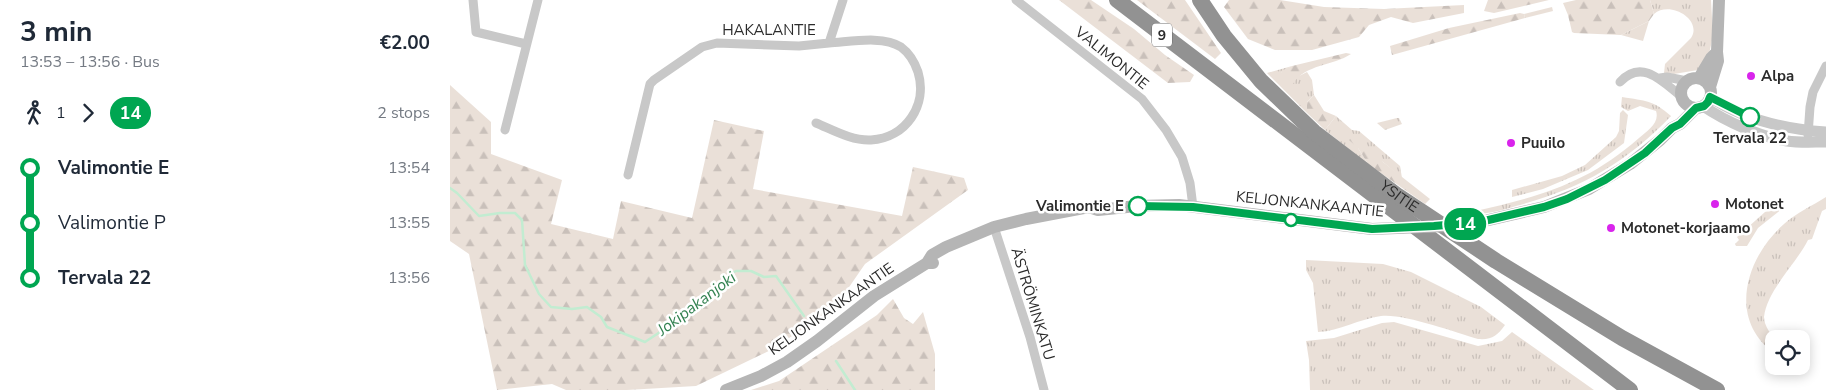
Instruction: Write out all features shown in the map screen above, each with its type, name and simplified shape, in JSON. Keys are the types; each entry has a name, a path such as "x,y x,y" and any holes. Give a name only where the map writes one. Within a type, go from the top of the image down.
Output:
{"highway":[{"name":"9","path":"1117,0 1630,390"},
{"name":"YSITIE","path":"1200,0 1245,62 1262,81 1314,132 1398,196 1496,261 1622,338 1717,390"}],"main road":[{"name":"KELJONKANKAANTIE","path":"726,390 761,376 787,362 874,296 927,263 932,255 995,230 1072,209 1090,207 1098,210 1138,206 1193,207 1372,229 1448,226 1480,222 1544,207 1589,189 1630,164 1672,128 1680,124 1705,99 1718,61 1716,52 1718,1"},
{"path":"1693,80 1706,82 1705,99 1690,106 1683,99 1682,89 1693,80 1716,52"},
{"name":"KELJONKANKAANTIE","path":"1672,128 1674,120 1681,110 1683,99"}],"street":[{"path":"472,0 476,32 526,44"},
{"path":"505,130 538,0"},
{"name":"HAKALANTIE","path":"628,175 650,84 654,80 702,47 717,42 799,46 829,43 843,0"},
{"name":"VALIMONTIE","path":"1016,0 1142,99 1166,130 1182,157 1190,183 1193,207"},
{"path":"816,123 849,137 870,140 892,136 913,115 920,97 921,82 914,62 901,47 882,40 829,43"},
{"path":"1808,136 1813,92 1826,66"},
{"path":"1620,82 1626,75 1633,72 1646,73 1660,78 1693,80"},
{"path":"1660,78 1664,84 1683,99"},
{"path":"1705,99 1763,122 1788,128 1826,142"},
{"path":"1808,136 1826,132"},
{"name":"ÄSTRÖMINKATU","path":"995,230 1030,337 1044,390"}],"green space":[{"path":"1059,0 1091,0 1134,29 1165,55 1194,75 1190,82 1168,83"},
{"path":"1137,0 1185,0 1221,53 1215,59"},
{"path":"1229,0 1280,0 1324,7 1384,9 1464,5 1464,13 1413,23 1391,17 1369,25 1359,37 1312,50 1275,50 1248,39 1224,7"},
{"path":"1488,0 1549,0 1494,13 1484,11"},
{"path":"1576,0 1650,0 1654,14 1649,21 1621,35 1574,33 1572,32 1563,3"},
{"path":"1650,0 1711,0 1713,36 1709,54 1698,70 1674,74 1664,73 1665,64 1691,38 1694,31 1693,25 1683,14 1676,11 1668,9 1654,14"},
{"path":"1552,7 1553,11 1525,18 1524,14"},
{"path":"1520,13 1524,14 1525,18 1392,55 1390,46 1449,28"},
{"path":"1649,21 1643,41 1621,35"},
{"path":"1346,53 1351,54 1312,69 1298,77 1293,84 1287,83 1281,71 1292,66"},
{"path":"1292,66 1281,72 1297,77 1307,72 1312,80 1314,95 1307,102 1307,113 1267,73"},
{"path":"450,85 491,122 491,154 562,180 551,224 613,239 621,201 692,218 714,120 764,131 753,189 902,216 913,167 964,178 968,190 865,264 836,306 773,349 696,386 627,390 566,390 552,384 497,390 469,254 450,241"},
{"path":"1314,95 1324,111 1336,116 1325,130 1307,113 1307,102"},
{"path":"1622,97 1649,102 1671,116 1654,133 1619,161 1581,183 1561,192 1505,209 1488,213 1471,212 1518,201 1561,187 1581,178 1620,154 1649,130 1657,115 1656,111 1640,106 1628,111 1621,107"},
{"path":"1623,110 1628,115 1624,143 1588,170 1543,189 1512,197 1512,190 1562,176 1585,165 1616,137 1619,131 1620,113"},
{"path":"1336,116 1352,130 1359,131 1400,166 1402,178 1383,162 1358,148 1368,164 1325,130"},
{"path":"1399,118 1402,124 1385,130 1377,123"},
{"path":"1350,136 1361,139 1383,162 1430,199 1425,204 1368,164 1358,148 1349,140"},
{"path":"1826,197 1826,209 1822,211 1812,239 1808,240 1770,297 1764,317 1769,330 1765,330 1765,345 1759,339 1750,323 1746,306 1747,288 1752,270 1760,253 1784,224"},
{"path":"1782,205 1783,208 1758,228 1747,246 1736,246 1735,244 1739,240 1737,237 1765,212"},
{"path":"1306,260 1383,264 1411,272 1481,307 1505,325 1494,336 1487,339 1478,339 1415,320 1381,316 1334,330 1318,332 1313,283 1306,270"},
{"path":"893,299 904,318 913,324 923,312 935,354 935,390 751,390 779,381 877,315"},
{"path":"1394,322 1478,346 1502,341 1512,332 1594,390 1310,390 1306,341 1334,338 1382,323"}],"waterway":[{"name":"Jokipakanjoki","path":"450,188 479,216 515,213 522,220 525,265 539,294 551,307 572,309 587,307 601,317 607,327 645,342 690,312 700,298 714,292 730,274 736,271 751,271 764,277 776,276 804,316"},
{"name":"Jokipakanjoki","path":"836,361 855,390"}],"bus line":[{"name":"14","path":"1138,206 1179,205 1372,229 1448,226 1480,222 1544,207 1589,189 1645,153 1696,108 1704,106 1710,97 1750,117"}],"place":[{"name":"Alpa","path":"1751,76"},
{"name":"Tervala 22","path":"1750,117"},
{"name":"Puuilo","path":"1511,143"},
{"name":"Motonet","path":"1715,204"},
{"name":"Valimontie E","path":"1138,206"},
{"name":"Motonet-korjaamo","path":"1611,228"}]}
